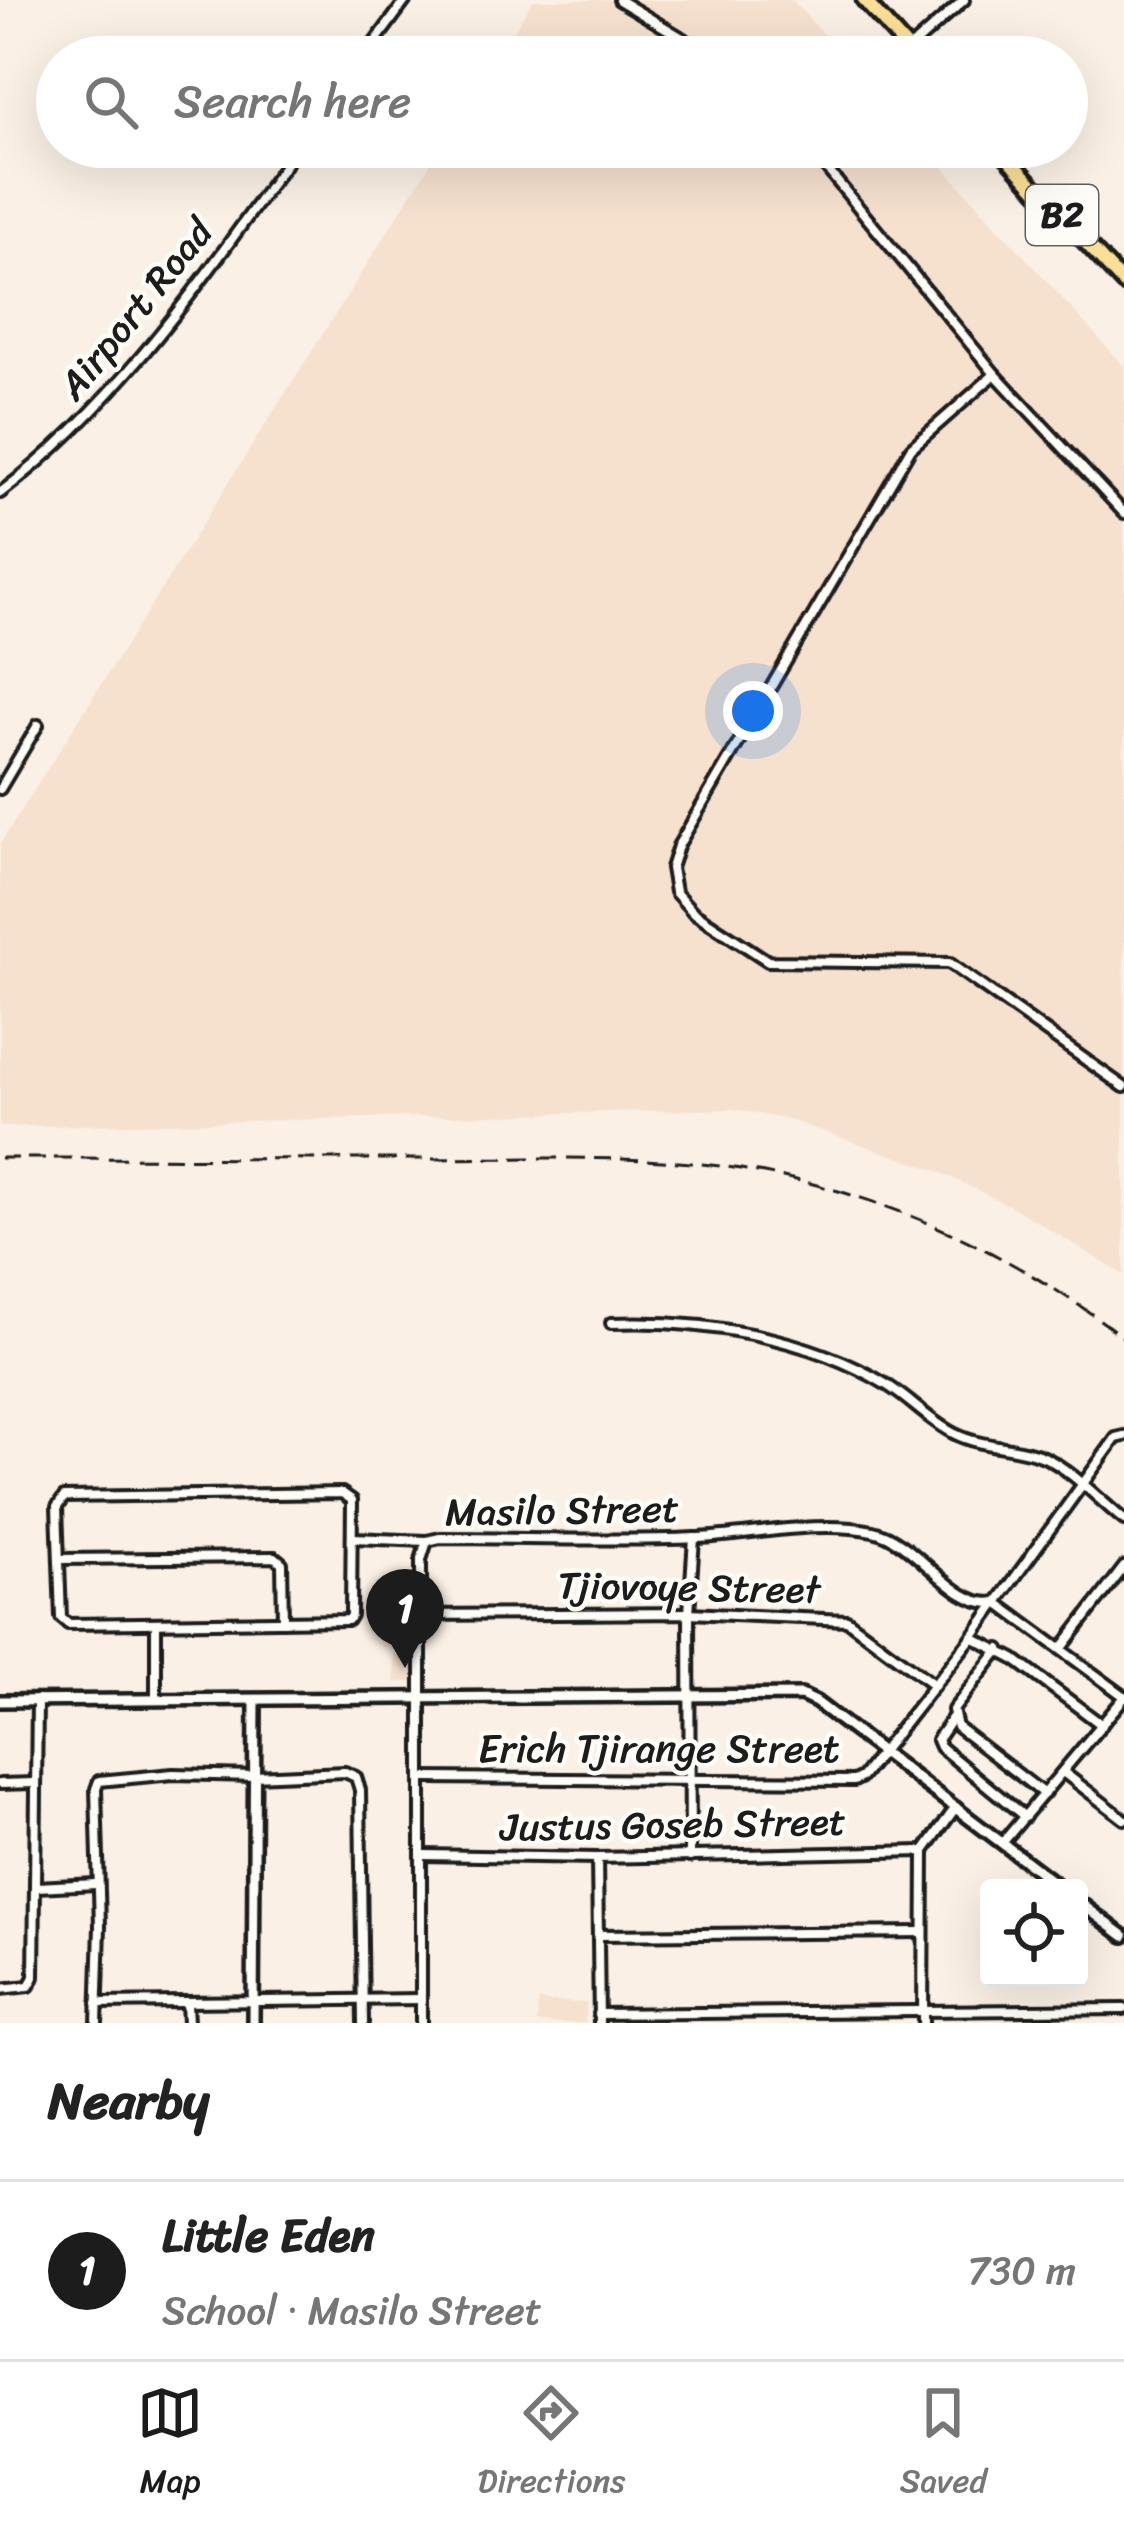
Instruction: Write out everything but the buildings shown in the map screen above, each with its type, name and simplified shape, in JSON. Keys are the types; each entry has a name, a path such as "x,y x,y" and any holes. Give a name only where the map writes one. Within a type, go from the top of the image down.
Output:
{"highway":[{"path":"864,0 897,36"},
{"name":"B2","path":"1017,168 1124,284"}],"street":[{"path":"379,36 406,0"},
{"path":"619,0 679,36"},
{"path":"929,36 964,0"},
{"name":"Airport Road","path":"0,493 62,442 129,372 283,168"},
{"path":"826,168 995,374 1124,512"},
{"path":"995,374 911,448 678,846 671,868 675,892 693,912 768,961 949,963 1124,1088"},
{"path":"0,789 38,725"},
{"path":"610,1323 743,1333 859,1370 962,1438 1042,1456 1124,1520"},
{"path":"882,1752 1116,1438 1124,1436"},
{"path":"342,1493 352,1500 353,1538 348,1620 68,1624 61,1618 57,1507 64,1497 342,1493"},
{"name":"Masilo Street","path":"421,2023 421,1560 427,1541 694,1538 844,1527 877,1532 898,1540 973,1602 997,1602 1124,1697"},
{"path":"353,1538 427,1541"},
{"path":"690,1857 688,1613 694,1538"},
{"path":"60,1559 275,1557 282,1563 284,1621"},
{"path":"1062,1648 1124,1567"},
{"name":"Tjiovoye Street","path":"422,1615 688,1613 847,1620 934,1685"},
{"path":"156,1624 156,1697"},
{"path":"972,1637 1000,1649 1102,1725"},
{"path":"1000,1649 953,1710 937,1740 940,1748 1024,1817"},
{"path":"0,1701 801,1695 1049,1879"},
{"path":"1003,1842 1124,1697"},
{"path":"0,1990 28,1987 34,1977 37,1700"},
{"path":"254,2023 255,1701"},
{"path":"952,1718 957,1727 1044,1794"},
{"name":"Erich Tjirange Street","path":"423,1778 854,1781 882,1752"},
{"path":"97,2023 99,1781 173,1774 345,1772 356,1777 360,1790 363,2023"},
{"path":"1063,1772 1124,1819"},
{"path":"0,1784 35,1783"},
{"path":"923,2023 924,1851 956,1807"},
{"name":"Justus Goseb Street","path":"422,1855 597,1858 924,1851"},
{"path":"597,1858 599,2018 1124,2009"},
{"path":"36,1887 96,1884"},
{"path":"1088,1909 1124,1936"},
{"path":"599,1935 923,1932"},
{"path":"97,2003 421,1999"},
{"path":"187,2002 188,2023"},
{"path":"1077,2010 1077,2023"},
{"path":"1000,2011 1000,2023"}],"shaded area":[{"path":"533,0 792,0 825,36 510,36"},
{"path":"428,168 944,168 1124,366 1124,1275 1016,1209 936,1170 789,1120 733,1109 0,1127 0,844"},
{"path":"394,1654 416,1654 416,1682 395,1682"},
{"path":"538,2001 586,2003 585,2023 537,2023"}],"railway":[{"path":"0,1158 582,1158 750,1171 865,1199 974,1244 1076,1303 1124,1338"}],"place":[{"name":"Little Eden","path":"405,1668"}]}
